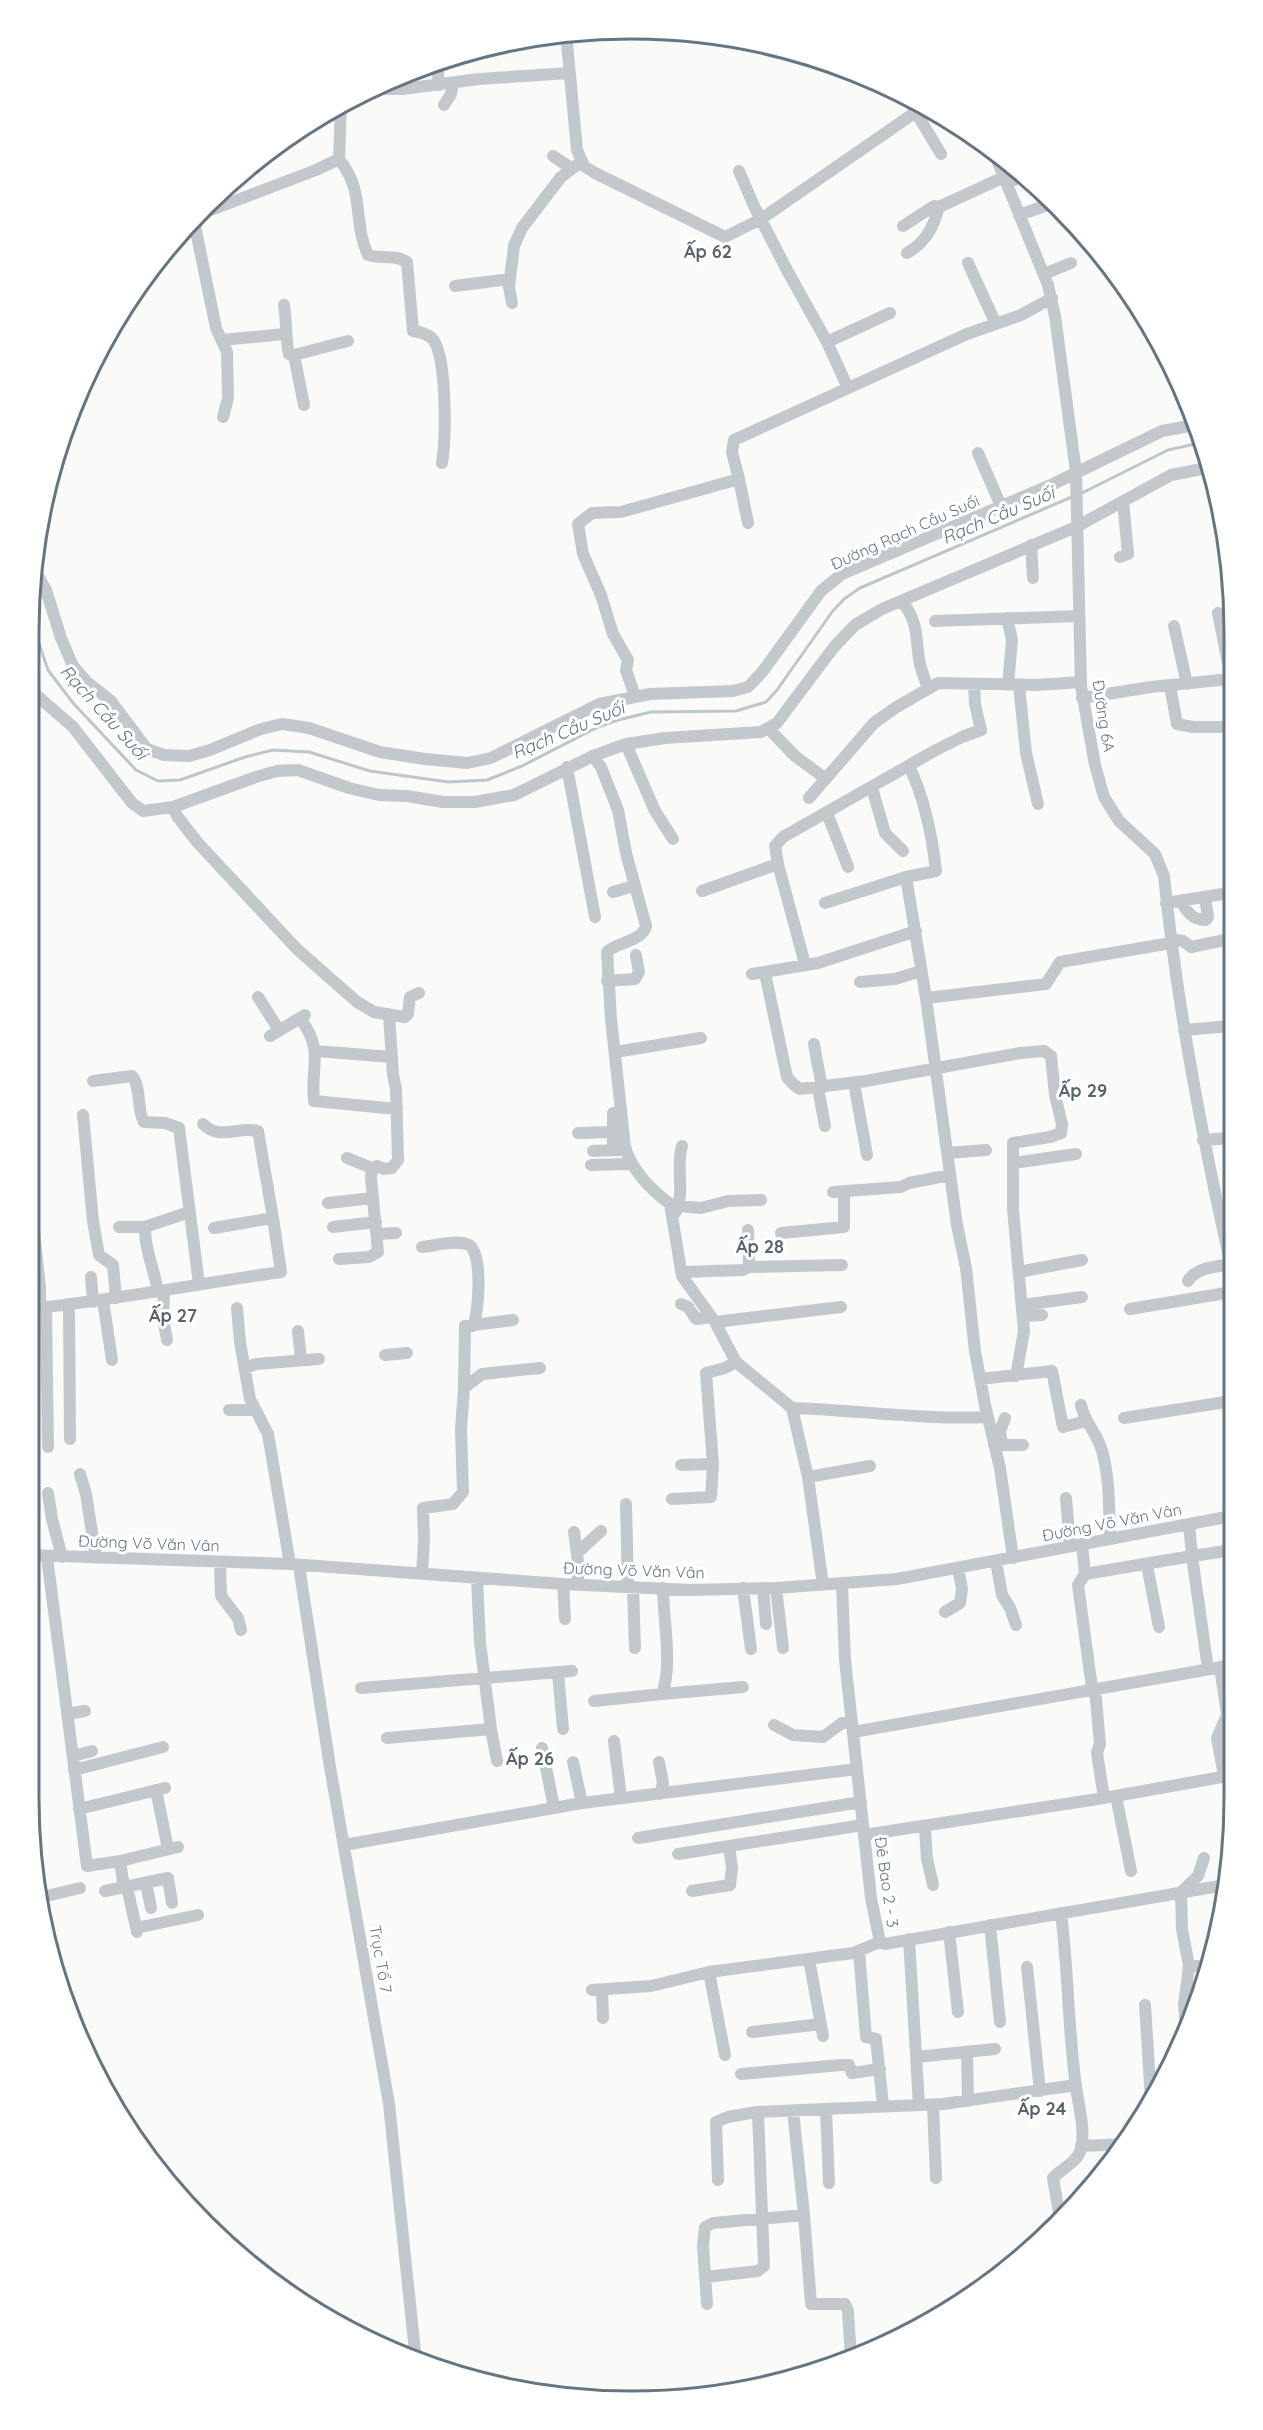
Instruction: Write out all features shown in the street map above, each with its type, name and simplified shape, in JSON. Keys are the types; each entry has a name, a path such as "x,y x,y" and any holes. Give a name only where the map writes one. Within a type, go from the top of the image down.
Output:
{"street":[{"path":"567,43 577,164"},
{"path":"438,71 439,85"},
{"path":"397,88 569,73"},
{"path":"444,105 451,94 453,83"},
{"path":"553,156 584,166 725,237 761,219 916,112"},
{"path":"921,114 941,154"},
{"path":"341,115 339,159 348,170 356,187 362,243 368,255 397,256 407,262 413,331 424,333 434,340 441,368 446,426 442,463"},
{"path":"220,207 339,159"},
{"path":"512,303 509,287 514,246 522,228 561,177 577,164"},
{"name":"Đường 6A","path":"999,167 1052,298 1076,475 1082,698 1095,765 1104,797 1119,821 1155,854 1164,876 1184,1030 1203,1140 1224,1234"},
{"path":"739,171 788,272 828,342 848,388"},
{"path":"903,226 934,206 939,207 1013,178"},
{"path":"1019,215 1043,206"},
{"path":"907,253 919,246 932,230 939,207"},
{"path":"196,231 207,275 216,328 227,352 228,398 223,417"},
{"path":"969,263 996,324"},
{"path":"1044,274 1071,263"},
{"path":"454,286 510,279"},
{"path":"748,523 732,452 734,440 967,334 1021,315 1052,298"},
{"path":"284,305 287,324 285,334 289,354 294,355 348,340"},
{"path":"828,342 890,313"},
{"path":"222,340 285,334"},
{"path":"294,355 304,405"},
{"name":"Đường Rạch Cầu Suối","path":"41,582 73,666 87,682 111,701 147,749 164,754 189,756 261,729 282,724 309,729 380,752 467,763 492,758 599,704 635,696 733,691 748,687 763,671 821,591 842,574 1076,475 1162,431 1187,426"},
{"path":"978,453 1001,506"},
{"path":"39,697 73,727 132,803 143,811 173,807 277,771 298,770 349,789 379,795 407,796 443,802 475,802 513,795 567,767 626,744 665,738 761,732 777,723 834,647 855,625 901,601 1076,525 1171,475 1201,469"},
{"path":"635,696 626,670 628,660 613,634 601,595 584,554 578,524 592,513 621,512 739,479"},
{"path":"1120,557 1128,554 1129,546 1123,501"},
{"path":"1031,545 1033,578"},
{"path":"901,601 906,606 916,630 920,660 928,689"},
{"path":"1218,613 1224,643"},
{"path":"935,621 1079,616"},
{"path":"1006,618 1012,640 1014,685 1038,804"},
{"path":"1174,626 1187,684"},
{"path":"1082,698 1224,681"},
{"path":"808,798 874,723 938,683 1014,685 1081,682"},
{"path":"805,964 775,846 783,837 953,741 981,730 975,704 974,684"},
{"path":"1170,686 1178,724 1193,727 1224,727"},
{"path":"768,728 795,756 826,779"},
{"path":"626,744 655,811 673,839"},
{"path":"593,756 601,767 618,810 622,838 646,930 638,937 615,946 607,952 607,981 626,1150 630,1164 676,1211"},
{"path":"825,903 906,877 936,871 933,843 919,786 909,766"},
{"path":"567,767 595,917"},
{"path":"872,788 885,833 903,851"},
{"path":"173,807 177,816 198,843 297,949 357,1002 389,1016 407,1016 410,997 419,993"},
{"path":"827,813 848,867"},
{"path":"702,891 778,864"},
{"path":"906,877 926,998 957,1225 966,1268 975,1351 988,1417 998,1444 1013,1558"},
{"path":"613,892 634,886"},
{"path":"1166,903 1224,894"},
{"path":"1181,900 1188,914 1197,920 1206,920 1208,917 1205,897"},
{"path":"752,974 818,963 916,931"},
{"path":"926,998 1046,984 1060,962 1171,941 1183,941 1191,947 1224,940"},
{"path":"607,981 635,979 639,972 636,956"},
{"path":"860,982 895,979 921,970"},
{"path":"765,973 787,1077 800,1089 936,1070 1020,1053 1044,1051 1051,1056 1055,1095 1062,1124 1061,1133 1013,1143 1013,1209 1024,1331 1016,1376"},
{"path":"258,997 275,1033 304,1016 316,1050 314,1101 397,1109"},
{"path":"347,1158 372,1168 377,1166 384,1169 392,1168 398,1160 396,1089 391,1056 389,1016"},
{"path":"1184,1030 1224,1027"},
{"path":"615,1052 701,1038"},
{"path":"814,1044 825,1126"},
{"path":"316,1050 391,1056"},
{"path":"93,1081 132,1076 136,1081 141,1118 144,1122 165,1123 179,1128 199,1284"},
{"path":"854,1083 867,1155"},
{"path":"613,1113 613,1150"},
{"path":"83,1115 94,1232 99,1255 113,1265 116,1298"},
{"path":"39,1308 161,1292 280,1272 258,1131 251,1129 229,1133 215,1132 203,1124"},
{"path":"578,1133 613,1132"},
{"path":"1203,1140 1224,1138"},
{"path":"682,1146 679,1155 681,1185 676,1211 682,1276 713,1320 736,1362 792,1408 868,1411 916,1417 988,1417"},
{"path":"593,1151 626,1150"},
{"path":"947,1153 986,1150"},
{"path":"1013,1163 1076,1154"},
{"path":"591,1165 630,1164"},
{"path":"339,1259 369,1257 378,1252 372,1168"},
{"path":"781,1233 844,1227 838,1192 901,1187 909,1182 950,1174"},
{"path":"328,1203 373,1198"},
{"path":"676,1211 728,1202 761,1200"},
{"path":"119,1227 145,1227 189,1212"},
{"path":"214,1228 273,1218"},
{"path":"145,1227 144,1238 161,1292 167,1340"},
{"path":"333,1227 376,1228 396,1233"},
{"path":"748,1230 749,1267"},
{"path":"422,1247 456,1244 468,1245 475,1251 478,1260 472,1311 476,1319 472,1326"},
{"path":"1019,1272 1082,1260"},
{"path":"682,1272 743,1270 749,1267 842,1265"},
{"path":"1188,1281 1191,1275 1203,1270 1224,1266"},
{"path":"91,1277 112,1360"},
{"path":"39,1279 39,1298"},
{"path":"1130,1309 1224,1293"},
{"path":"1023,1310 1082,1297"},
{"path":"681,1304 688,1307 696,1319 713,1320 841,1308"},
{"path":"69,1305 70,1438"},
{"name":"Trục Tổ 7","path":"237,1308 250,1400 268,1434 295,1565 389,2104 415,2350"},
{"path":"1023,1310 1042,1316"},
{"path":"422,1574 423,1508 453,1504 463,1492 461,1429 465,1326 513,1320"},
{"path":"39,1322 48,1447"},
{"path":"298,1331 301,1360"},
{"path":"385,1355 407,1353"},
{"path":"245,1368 256,1364 319,1359"},
{"path":"672,1499 711,1497 713,1464 706,1372 725,1368 736,1362"},
{"path":"464,1388 482,1374 540,1368"},
{"path":"980,1379 1052,1371 1063,1427 1086,1421"},
{"path":"1124,1418 1224,1402"},
{"path":"1081,1405 1086,1421 1102,1449 1107,1477 1110,1539"},
{"path":"792,1408 808,1477 823,1585"},
{"path":"229,1410 255,1410"},
{"path":"998,1444 1005,1418"},
{"path":"998,1444 1023,1445"},
{"path":"681,1465 713,1464"},
{"path":"808,1477 870,1466"},
{"path":"80,1474 86,1494 96,1558"},
{"path":"48,1493 52,1520 62,1557"},
{"path":"1066,1498 1085,1574"},
{"path":"626,1504 635,1648"},
{"name":"Đường Võ Văn Vân","path":"39,1556 295,1565 578,1585 769,1588 842,1585 897,1579 1224,1517"},
{"path":"1189,1524 1192,1556 1214,1668 1224,1704"},
{"path":"578,1553 601,1531"},
{"path":"574,1532 578,1553 578,1585"},
{"path":"1131,1871 1097,1753 1100,1744 1078,1585 1085,1574 1224,1551"},
{"path":"48,1557 74,1770 79,1809 87,1866 120,1861 173,1848 161,1789 79,1809"},
{"path":"996,1561 1002,1595 1016,1625"},
{"path":"220,1562 221,1596 238,1618 241,1630"},
{"path":"1147,1565 1159,1627"},
{"path":"945,1612 960,1603 962,1589 958,1568"},
{"path":"477,1578 480,1643 497,1761"},
{"path":"563,1584 565,1619"},
{"name":"Đê Bao 2 - 3","path":"842,1585 844,1660 871,1898 880,1942 885,1944 1217,1886"},
{"path":"662,1694 666,1685 663,1588"},
{"path":"742,1588 752,1649"},
{"path":"766,1624 769,1588"},
{"path":"769,1588 783,1648"},
{"path":"774,1725 793,1735 823,1737 842,1723 853,1728 1224,1666"},
{"path":"361,1689 572,1671"},
{"path":"558,1673 563,1729"},
{"path":"594,1701 743,1687"},
{"path":"67,1714 85,1711"},
{"path":"1224,1722 1217,1738 1224,1760"},
{"path":"387,1738 491,1729"},
{"path":"614,1741 621,1798"},
{"path":"74,1770 163,1747"},
{"path":"542,1748 554,1808"},
{"path":"73,1756 92,1751"},
{"path":"573,1762 582,1803"},
{"path":"659,1762 663,1783 660,1794"},
{"path":"344,1845 582,1803 857,1769"},
{"path":"678,1854 864,1830 925,1827 1224,1777"},
{"path":"638,1838 861,1802"},
{"path":"925,1827 927,1859 933,1885"},
{"path":"692,1892 730,1885 732,1868 729,1846"},
{"path":"1185,2011 1189,1966 1182,1929 1181,1892 1198,1876 1204,1858"},
{"path":"120,1861 137,1930 198,1915"},
{"path":"105,1891 168,1878 172,1903"},
{"path":"146,1883 151,1908"},
{"path":"47,1896 80,1888"},
{"path":"1060,2206 1053,2178 1060,2170 1074,2161 1081,2146 1061,1913"},
{"path":"990,1925 1000,2022"},
{"path":"949,1932 958,2012"},
{"path":"909,1939 919,2105"},
{"path":"603,2018 597,1990 651,1986 709,1972 859,1951 880,1942"},
{"path":"859,1951 866,2037 876,2039 884,2105"},
{"path":"752,2032 822,2030 809,1959"},
{"path":"1189,1966 1200,1966"},
{"path":"1027,1967 1040,2091"},
{"path":"709,1972 725,2055"},
{"path":"1145,2005 1150,2085"},
{"path":"916,2057 994,2049"},
{"path":"967,2053 968,2101"},
{"path":"741,2074 815,2066 849,2065 852,2073 880,2069"},
{"path":"718,2181 716,2122 728,2117 758,2112 968,2101 1076,2085"},
{"path":"933,2104 936,2178"},
{"path":"826,2110 829,2183"},
{"path":"793,2111 811,2304 831,2302 845,2304 848,2312 850,2349"},
{"path":"705,2277 762,2270 764,2266 758,2112"},
{"path":"1081,2146 1112,2145"},
{"path":"707,2304 703,2246 705,2227 713,2223 804,2215"}],"waterway":[{"name":"Rạch Cầu Suối","path":"1080,494 1168,450 1194,444"},
{"name":"Rạch Cầu Suối","path":"39,644 48,670 73,703 136,770 158,781 180,780 245,757 273,750 309,752 370,771 448,782 487,780 522,766 598,727 618,720 651,712 736,711 766,702 832,612 844,599 860,588 1074,496"}],"district":[{"name":"Ấp 62","path":"708,251"},
{"name":"Ấp 29","path":"1083,1090"},
{"name":"Ấp 28","path":"760,1246"},
{"name":"Ấp 27","path":"173,1315"},
{"name":"Ấp 26","path":"530,1758"},
{"name":"Ấp 24","path":"1042,2108"}]}
